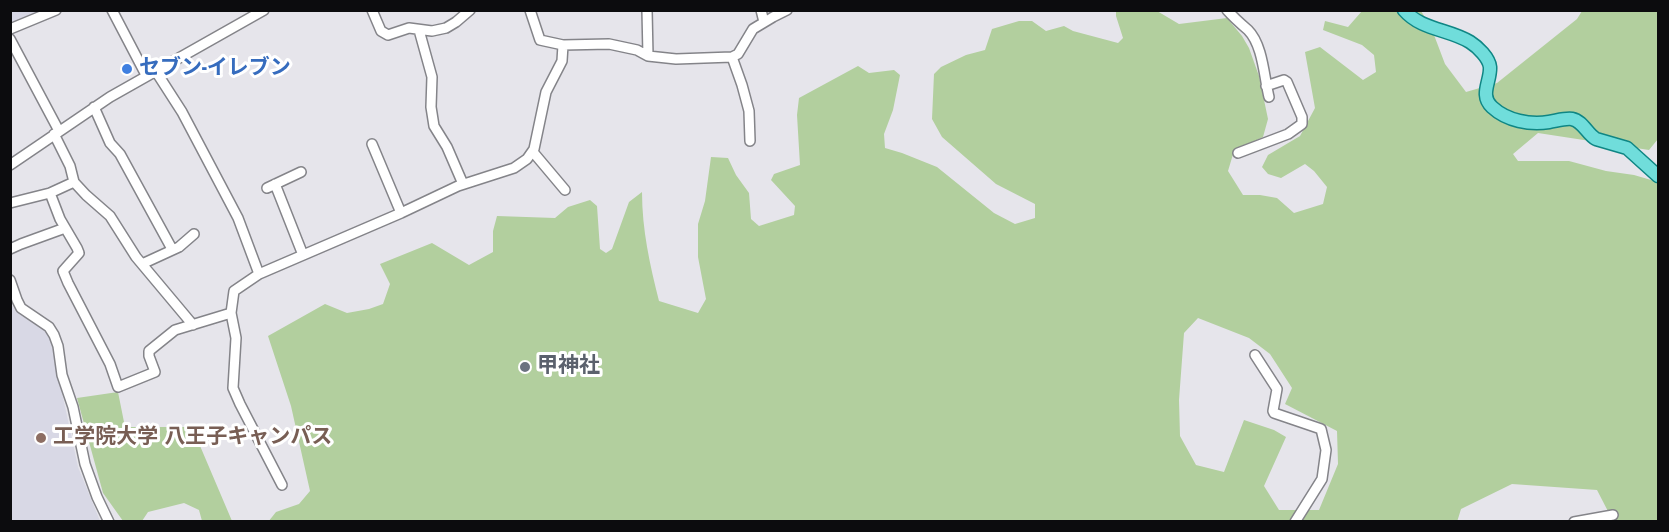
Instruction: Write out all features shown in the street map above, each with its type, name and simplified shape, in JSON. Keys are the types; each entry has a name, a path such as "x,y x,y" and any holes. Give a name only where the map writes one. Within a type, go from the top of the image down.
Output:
{"main road":[{"path":"1404,10 1415,21 1454,34 1477,47 1490,68 1486,83 1487,97 1492,107 1524,123 1574,119 1582,124 1592,137 1627,148 1659,176"}],"street":[{"path":"10,29 56,10"},
{"path":"112,10 146,75"},
{"path":"10,165 94,107 146,75 264,10"},
{"path":"372,10 381,31 388,35 409,28 432,31 446,28 470,10"},
{"path":"530,10 540,40 563,45 609,45 637,50 648,56 684,59 732,57 738,54 753,29 787,10"},
{"path":"647,10 648,56"},
{"path":"761,10 764,22"},
{"path":"1227,10 1248,31 1260,51 1269,97"},
{"path":"419,30 432,77 431,107 434,126 447,147 463,184"},
{"path":"10,39 56,133 74,182 110,216 142,264 193,325"},
{"path":"282,485 233,388 236,338 231,313 234,291 259,274 463,184 514,168 533,152 546,92 562,61 563,45"},
{"path":"732,57 748,111 750,141"},
{"path":"155,70 182,112 238,218 259,274"},
{"path":"1238,153 1288,134 1302,124 1302,117 1287,82 1281,80 1266,86"},
{"path":"94,107 110,143 120,154 172,249"},
{"path":"372,144 400,213"},
{"path":"533,152 565,190"},
{"path":"300,172 271,186 303,255"},
{"path":"10,203 50,193 74,182"},
{"path":"50,193 60,219 79,253 63,271 110,364 118,387 155,372 149,351 175,330 231,313"},
{"path":"10,249 65,228"},
{"path":"142,264 178,247 194,234"},
{"path":"10,280 21,308 49,327 58,346 62,375 86,464 97,497 109,522"},
{"path":"1254,355 1277,389 1274,413 1321,429 1326,450 1322,479 1294,522"},
{"path":"1574,522 1613,515"}],"shaded area":[{"path":"11,11 43,11 11,24"},
{"name":"工学院大学 八王子キャンパス","path":"10,303 19,314 45,329 50,337 78,467 100,521 11,521"}],"green space":[{"path":"1116,11 1157,11 1179,24 1227,18 1249,48 1259,76 1268,119 1263,137 1234,151 1228,171 1243,195 1277,198 1294,213 1323,204 1327,187 1305,164 1281,178 1268,174 1262,167 1268,155 1300,136 1315,108 1305,52 1320,47 1363,80 1376,72 1374,55 1362,45 1323,30 1325,21 1348,27 1362,11 1421,11 1431,27 1445,64 1466,92 1497,83 1577,19 1582,11 1658,11 1658,139 1649,150 1538,133 1513,154 1518,161 1569,161 1658,182 1658,521 1613,521 1597,490 1512,484 1461,509 1457,522 268,522 276,512 299,504 310,491 291,406 268,336 325,304 347,313 383,304 390,284 380,264 432,243 469,265 493,252 493,231 497,216 555,218 568,207 590,200 597,206 600,249 606,253 612,249 629,202 642,192 645,234 659,301 698,313 706,299 698,257 698,224 705,201 711,157 728,158 736,175 749,193 751,219 759,226 794,215 795,206 771,180 774,174 800,165 797,115 799,98 858,66 869,73 894,70 900,75 893,110 884,134 885,148 937,167 994,213 1015,224 1035,218 1035,204 996,184 942,137 932,119 934,74 941,67 966,55 985,50 992,29 1019,21 1032,21 1046,31 1064,26 1073,31 1118,43 1123,38","holes":["1198,318 1249,338 1270,354 1292,388 1285,404 1337,431 1338,464 1319,510 1279,510 1264,486 1286,437 1274,430 1244,420 1224,472 1196,465 1180,436 1179,400 1184,333"]},
{"path":"118,392 125,427 192,427 232,521 202,521 199,510 184,503 148,512 142,521 123,521 103,493 77,398"}],"place":[{"name":"セブン-イレブン","path":"127,69"},
{"name":"甲神社","path":"525,367"},
{"name":"工学院大学 八王子キャンパス","path":"41,438"}]}
